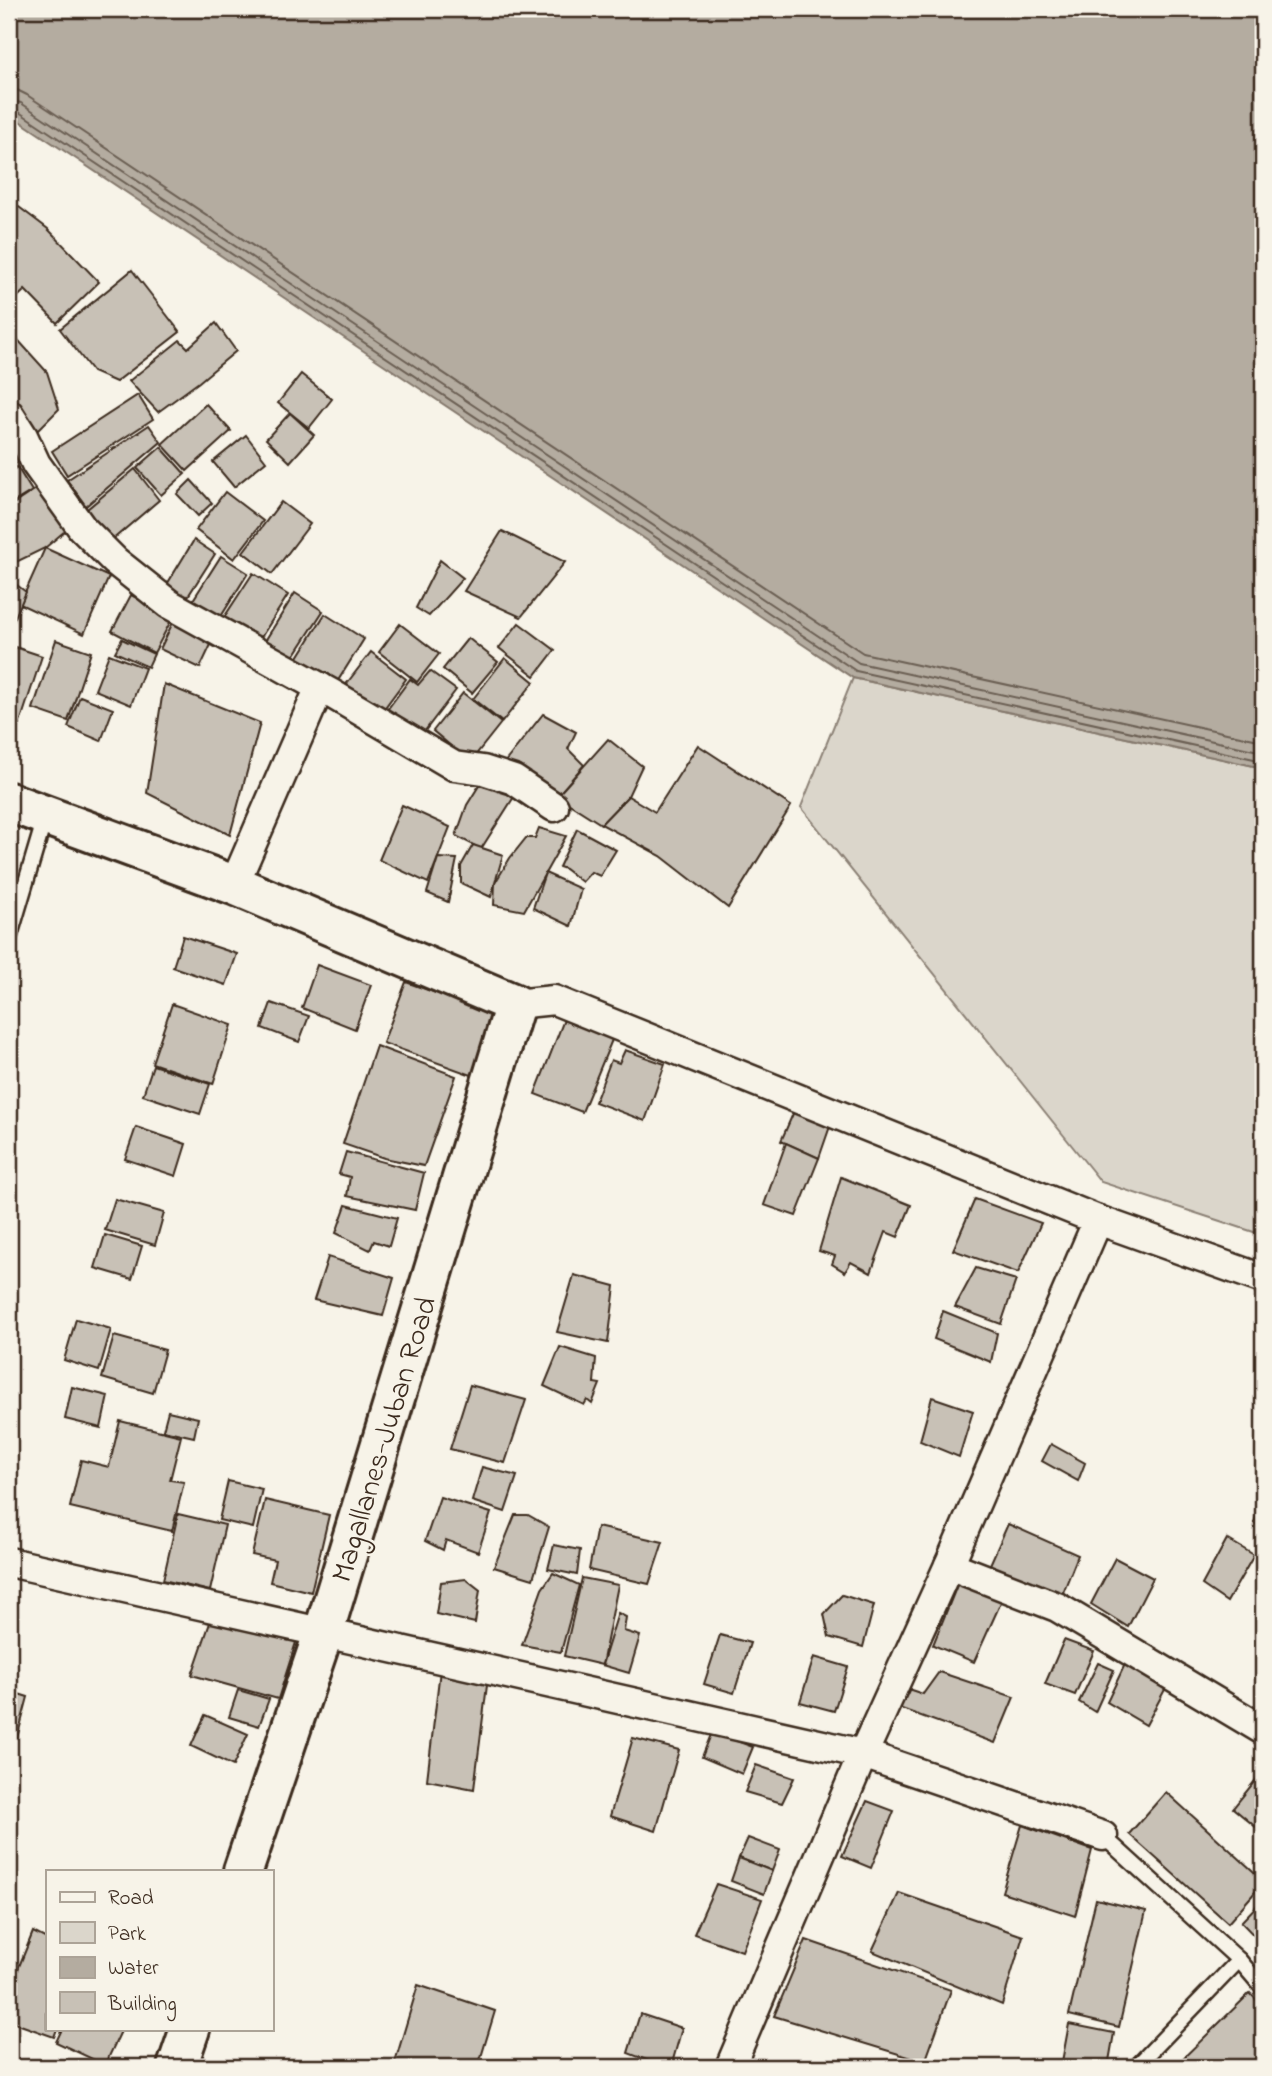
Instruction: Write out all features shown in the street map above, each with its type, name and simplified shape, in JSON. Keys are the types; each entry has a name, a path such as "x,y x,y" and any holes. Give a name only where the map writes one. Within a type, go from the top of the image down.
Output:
{"main road":[{"path":"9,803 234,885 515,1004"},
{"name":"Magallanes-Juban Road","path":"243,1870 323,1634 515,1004"},
{"path":"177,2067 190,2030"}],"street":[{"path":"9,414 36,464 82,528 115,561 169,604 320,687 454,766 483,770 514,780 554,807"},
{"path":"234,885 320,687"},
{"path":"515,1004 554,1000 1098,1220 1263,1279"},
{"path":"730,2067 863,1754 949,1565 1098,1220"},
{"path":"9,1562 863,1754 1103,1836"},
{"path":"949,1565 1057,1607 1263,1730"}],"lane":[{"path":"9,939 45,817"},
{"path":"1103,1836 1238,1960 1263,1988"},
{"path":"1136,2067 1238,1960"}],"green space":[{"path":"853,678 1263,768 1263,1235 1101,1182 801,807"}],"water":[{"path":"9,9 1263,9 1263,768 853,678 9,114"}],"building":[{"path":"11,201 48,229 99,282 57,323 25,290 9,305"},
{"path":"132,270 180,332 116,382 93,372 60,329"},
{"path":"216,323 236,351 158,412 129,381 180,340 188,348"},
{"path":"9,330 47,372 59,409 36,432 9,404"},
{"path":"301,374 332,399 309,428 278,403"},
{"path":"138,395 153,419 67,475 52,451"},
{"path":"206,404 231,431 187,471 162,444"},
{"path":"290,413 314,435 290,462 266,439"},
{"path":"149,425 161,442 86,506 67,480"},
{"path":"246,435 266,461 234,487 213,462"},
{"path":"9,441 21,460 9,468"},
{"path":"161,447 185,474 161,495 137,468"},
{"path":"17,467 32,491 9,505 9,473"},
{"path":"135,469 159,500 111,541 86,510"},
{"path":"191,480 212,503 198,516 177,494"},
{"path":"45,483 72,525 45,548 10,565 9,507"},
{"path":"225,492 263,521 234,559 196,530"},
{"path":"281,502 310,524 272,574 243,552"},
{"path":"502,531 565,562 521,617 464,591"},
{"path":"194,540 215,554 183,604 163,591"},
{"path":"45,548 109,577 84,634 20,604"},
{"path":"221,556 248,573 220,618 193,600"},
{"path":"440,560 463,578 429,616 416,608"},
{"path":"253,573 288,595 258,642 223,619"},
{"path":"9,579 26,592 10,629 9,628"},
{"path":"295,593 323,611 292,659 265,641"},
{"path":"131,595 173,617 154,653 112,631"},
{"path":"177,614 217,632 200,668 160,649"},
{"path":"325,614 364,639 334,687 295,662"},
{"path":"519,623 555,650 535,676 499,648"},
{"path":"400,624 439,654 417,682 379,652"},
{"path":"468,638 498,662 472,693 443,669"},
{"path":"122,639 154,654 148,667 115,652"},
{"path":"56,640 91,652 68,721 33,709"},
{"path":"9,645 42,656 19,726 9,722"},
{"path":"371,652 406,679 380,714 344,687"},
{"path":"109,654 145,668 131,705 95,690"},
{"path":"505,658 534,682 502,722 473,699"},
{"path":"430,671 456,690 421,736 387,710 410,679 418,685"},
{"path":"164,684 260,723 230,835 147,793"},
{"path":"463,693 501,723 470,762 433,731"},
{"path":"80,696 113,709 101,741 68,727"},
{"path":"543,714 576,732 568,749 584,765 557,796 501,767"},
{"path":"608,739 642,766 628,796 601,824 557,796"},
{"path":"698,745 791,806 728,908 661,856 601,824 628,796 655,812"},
{"path":"485,776 519,789 481,849 456,836 467,805"},
{"path":"402,805 450,827 428,883 379,860"},
{"path":"539,828 566,836 524,911 494,905 495,883 526,838 535,838"},
{"path":"577,829 616,850 600,876 591,872 582,882 559,867"},
{"path":"473,845 503,855 491,897 461,883 461,866"},
{"path":"438,858 457,859 448,902 427,893"},
{"path":"545,873 581,889 571,926 533,908"},
{"path":"183,936 237,954 226,985 173,967"},
{"path":"317,965 371,985 355,1029 302,1008"},
{"path":"406,982 499,1016 477,1077 383,1043"},
{"path":"271,1003 309,1016 299,1042 262,1028"},
{"path":"172,1004 232,1025 213,1084 152,1063"},
{"path":"567,1012 614,1035 582,1112 535,1094"},
{"path":"376,1046 456,1076 424,1166 384,1158 343,1144"},
{"path":"625,1050 665,1064 645,1121 595,1102 611,1060 619,1063"},
{"path":"153,1065 210,1084 200,1114 143,1095"},
{"path":"802,1093 836,1109 819,1158 781,1141"},
{"path":"136,1127 186,1144 176,1176 125,1159"},
{"path":"786,1143 819,1158 796,1216 764,1205"},
{"path":"346,1152 424,1173 415,1210 347,1196 350,1177 339,1174"},
{"path":"841,1177 911,1205 898,1237 886,1232 871,1273 851,1262 845,1272 832,1264 835,1256 819,1251"},
{"path":"115,1199 164,1213 155,1245 105,1230"},
{"path":"975,1199 1041,1223 1018,1273 953,1250"},
{"path":"346,1205 397,1218 389,1246 374,1241 370,1250 336,1233"},
{"path":"105,1235 142,1246 132,1279 95,1268"},
{"path":"328,1257 394,1278 383,1316 314,1300"},
{"path":"976,1268 1016,1280 1001,1324 955,1307"},
{"path":"574,1275 615,1286 608,1343 557,1332"},
{"path":"943,1311 997,1333 991,1362 934,1339"},
{"path":"76,1319 111,1329 99,1371 64,1360"},
{"path":"114,1336 165,1350 153,1393 102,1378"},
{"path":"560,1347 596,1358 594,1383 600,1384 592,1404 587,1400 584,1405 544,1386"},
{"path":"470,1385 526,1400 505,1463 450,1449"},
{"path":"72,1387 108,1396 101,1428 65,1419"},
{"path":"932,1397 973,1411 959,1457 920,1441"},
{"path":"168,1411 198,1418 194,1437 163,1430"},
{"path":"120,1421 181,1436 170,1480 184,1482 172,1531 70,1507 81,1460 109,1467"},
{"path":"1051,1444 1085,1463 1078,1481 1042,1461"},
{"path":"482,1467 517,1476 505,1512 472,1501"},
{"path":"228,1481 262,1489 253,1528 219,1520"},
{"path":"1263,1495 1263,1529 1254,1523"},
{"path":"440,1497 491,1513 478,1552 446,1540 443,1550 425,1541"},
{"path":"265,1500 329,1515 311,1592 270,1582 275,1560 252,1555"},
{"path":"178,1514 225,1525 210,1591 163,1580"},
{"path":"515,1515 528,1515 549,1527 533,1579 494,1567"},
{"path":"1008,1524 1078,1555 1060,1600 988,1569"},
{"path":"597,1527 663,1542 649,1584 589,1570"},
{"path":"1227,1539 1254,1555 1227,1602 1202,1585"},
{"path":"554,1545 580,1550 577,1575 548,1569"},
{"path":"1115,1558 1153,1578 1128,1627 1091,1604"},
{"path":"553,1573 579,1585 561,1652 522,1645 542,1589"},
{"path":"582,1578 618,1585 602,1665 564,1656"},
{"path":"466,1579 480,1590 475,1623 436,1614 441,1582"},
{"path":"958,1583 1002,1600 974,1662 933,1645"},
{"path":"842,1595 874,1605 863,1647 829,1637 824,1614"},
{"path":"618,1613 626,1617 624,1631 640,1636 629,1673 602,1665"},
{"path":"213,1614 298,1636 278,1699 192,1675"},
{"path":"720,1635 750,1643 734,1693 704,1684"},
{"path":"1064,1640 1094,1651 1075,1695 1045,1684"},
{"path":"814,1657 848,1667 834,1711 800,1702"},
{"path":"1126,1662 1169,1682 1146,1725 1107,1702"},
{"path":"1098,1663 1114,1670 1095,1712 1079,1702"},
{"path":"440,1670 488,1677 474,1789 427,1780"},
{"path":"939,1672 1014,1697 995,1743 899,1708 908,1689 923,1694"},
{"path":"238,1690 269,1699 259,1726 229,1717"},
{"path":"9,1691 28,1697 17,1738 9,1736"},
{"path":"205,1715 248,1734 233,1766 191,1746"},
{"path":"712,1732 753,1747 742,1774 702,1757"},
{"path":"633,1738 679,1750 656,1831 610,1816"},
{"path":"756,1765 794,1778 782,1803 745,1792"},
{"path":"1263,1771 1263,1833 1233,1808"},
{"path":"1166,1792 1263,1880 1228,1923 1129,1834"},
{"path":"867,1801 894,1811 871,1868 842,1856"},
{"path":"1022,1825 1092,1850 1075,1916 1002,1892"},
{"path":"748,1838 780,1850 772,1871 739,1858"},
{"path":"739,1858 772,1871 764,1894 731,1881"},
{"path":"716,1884 762,1899 742,1951 694,1934"},
{"path":"899,1893 1023,1936 1002,2005 872,1951"},
{"path":"1096,1899 1146,1911 1119,2027 1069,2015"},
{"path":"1263,1899 1263,1945 1241,1922"},
{"path":"33,1932 46,1938 46,2030 57,2030 54,2037 9,2021 9,1991"},
{"path":"806,1940 951,1990 925,2062 774,2016"},
{"path":"418,1985 495,2011 478,2067 411,2067 395,2062"},
{"path":"1250,1993 1263,2007 1263,2061 1257,2067 1174,2067"},
{"path":"640,2014 682,2028 671,2067 628,2053"},
{"path":"1069,2024 1114,2033 1108,2067 1061,2067"},
{"path":"62,2030 122,2030 105,2065 56,2042"},
{"path":"195,2056 235,2067 190,2067"}]}
